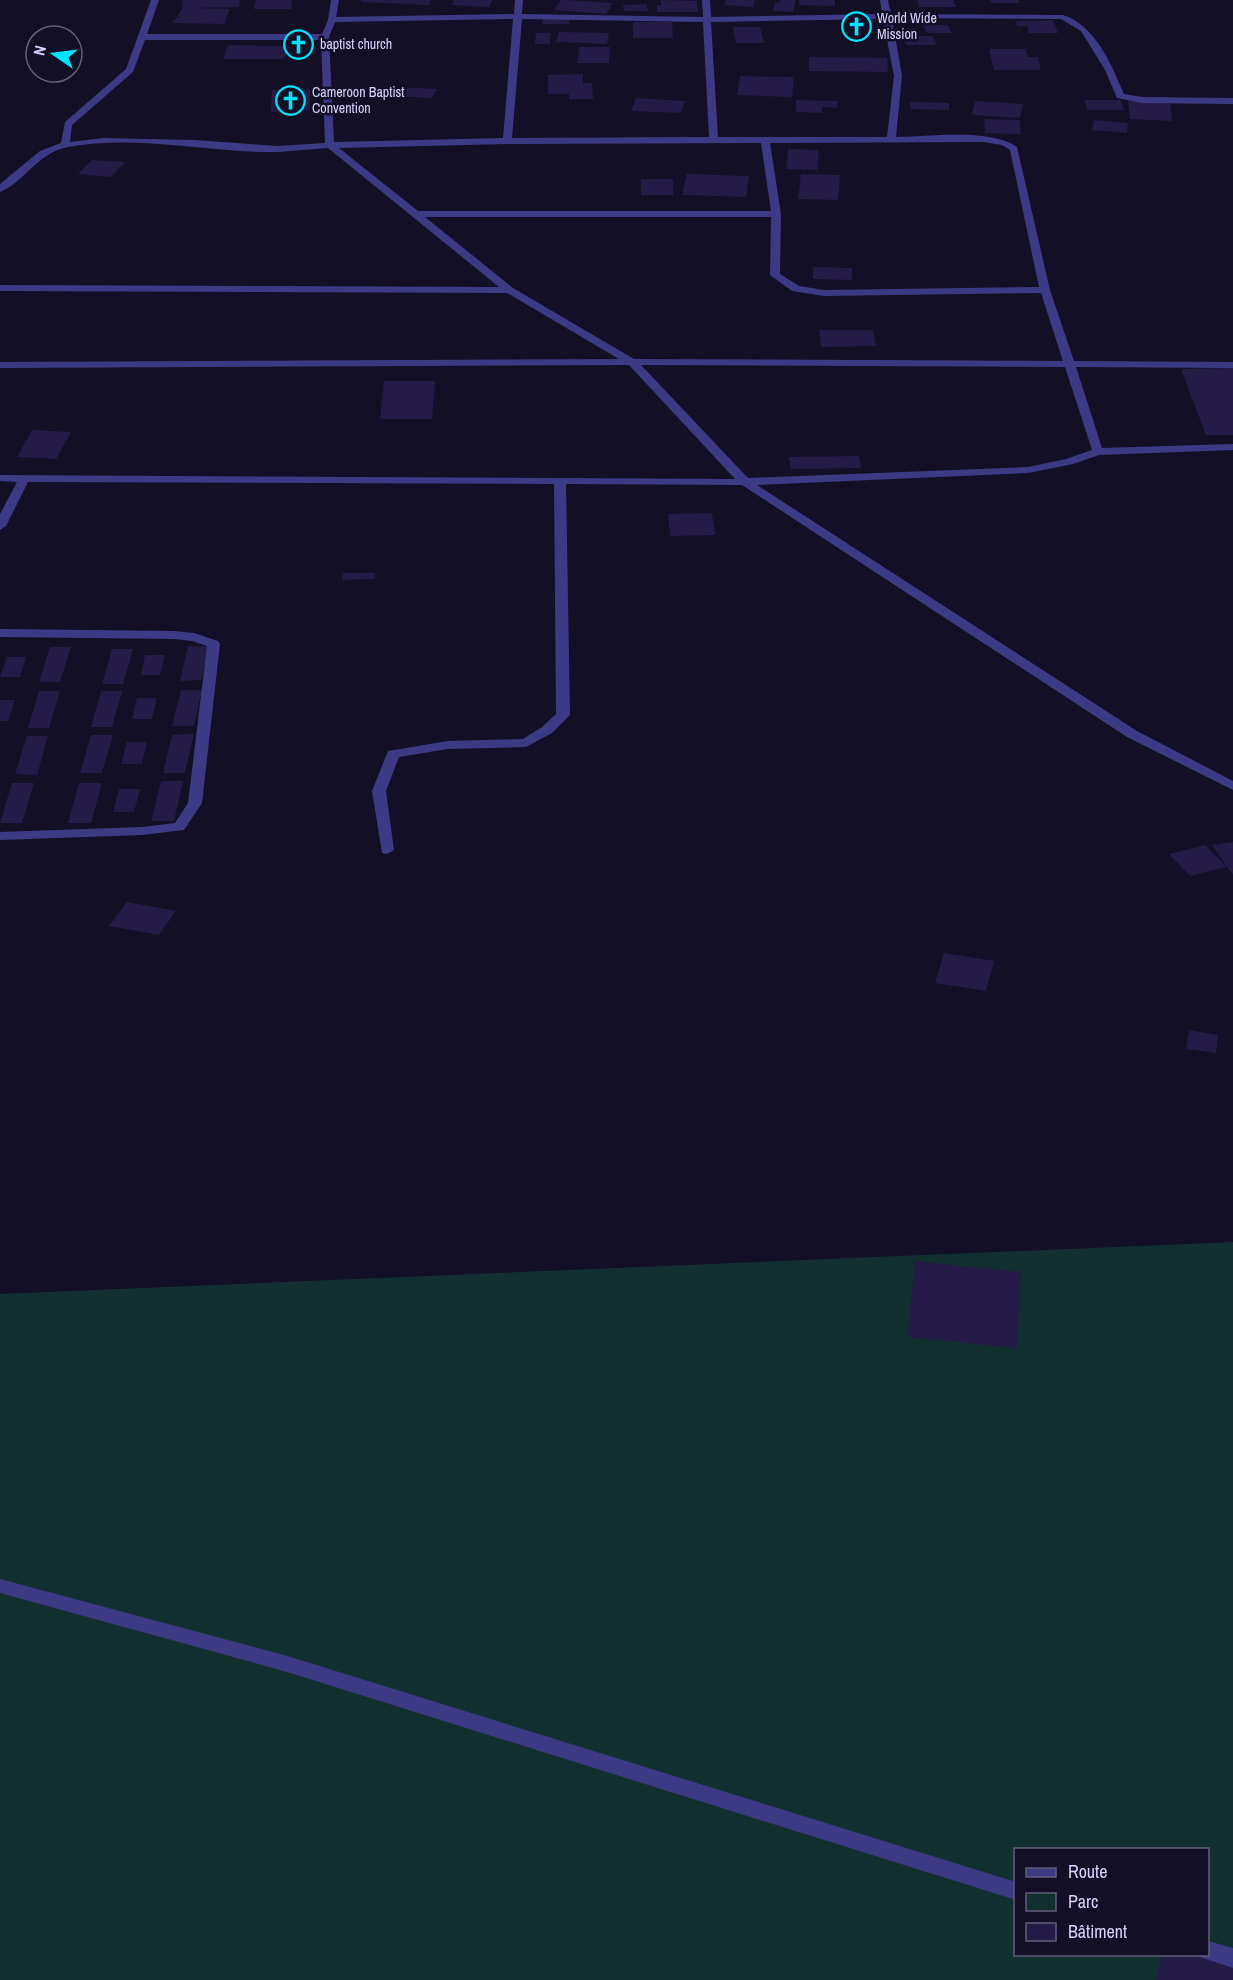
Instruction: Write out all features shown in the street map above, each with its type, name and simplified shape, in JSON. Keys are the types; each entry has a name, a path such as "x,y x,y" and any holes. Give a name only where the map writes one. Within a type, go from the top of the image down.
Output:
{"street":[{"path":"65,145 68,124 130,70 155,0"},
{"path":"335,0 332,20 324,37 330,145 509,290 632,362 745,482 1132,734 1233,786"},
{"path":"507,141 519,0"},
{"path":"706,0 714,141"},
{"path":"884,0 898,76 891,140"},
{"path":"332,20 518,16 707,20 887,16 1063,17 1084,29 1120,96 1142,100 1233,100"},
{"path":"142,37 324,37"},
{"path":"765,139 776,214 775,275 796,289 824,293 1045,290"},
{"path":"0,189 43,153 65,145 103,141 195,143 277,149 330,145 507,141 983,139 1005,143 1014,149 1045,290 1098,452"},
{"path":"414,214 776,214"},
{"path":"0,288 509,290"},
{"path":"0,365 632,362 1233,365"},
{"path":"0,478 745,482 1028,470 1069,462 1098,452 1233,447"},
{"path":"0,526 24,478"},
{"path":"387,850 379,790 393,754 448,745 526,743 547,730 563,715 560,481"},
{"path":"0,633 174,635 194,637 214,644 195,803 179,827 142,831 0,836"},
{"path":"0,1586 284,1663 1014,1890"},
{"path":"1209,1950 1233,1958"}],"green space":[{"path":"1233,1242 1233,1980 0,1980 0,1294"}],"building":[{"path":"183,0 240,0 239,7 189,8 230,9 224,24 173,23 182,9"},
{"path":"256,0 292,0 291,9 254,9"},
{"path":"362,0 431,0 429,5 360,2"},
{"path":"454,0 492,0 489,7 451,5"},
{"path":"561,0 613,3 606,14 554,10"},
{"path":"661,0 697,1 698,12 657,12 657,5 661,5"},
{"path":"726,0 755,0 753,7 724,5"},
{"path":"780,0 796,0 793,12 773,11 775,3 779,3"},
{"path":"799,0 835,0 835,6 799,5"},
{"path":"917,0 953,0 956,7 919,7"},
{"path":"990,0 1018,0 1020,3 991,3"},
{"path":"646,4 648,11 624,11 623,5"},
{"path":"543,17 570,18 569,24 542,24"},
{"path":"842,19 867,20 868,34 842,33"},
{"path":"1053,20 1058,33 1029,33 1027,26 1017,26 1016,21"},
{"path":"633,22 672,22 673,38 633,38"},
{"path":"923,25 948,25 952,33 927,33"},
{"path":"733,27 760,27 764,43 736,43"},
{"path":"559,32 609,33 607,44 556,42"},
{"path":"536,33 551,33 550,44 535,44"},
{"path":"904,36 933,36 937,45 906,45"},
{"path":"228,45 289,46 284,59 223,59"},
{"path":"579,47 610,47 609,63 577,63"},
{"path":"989,49 1025,49 1028,57 1038,57 1041,70 994,70"},
{"path":"809,57 887,58 888,72 809,71"},
{"path":"583,74 583,83 592,83 593,99 569,99 569,94 548,94 548,75"},
{"path":"740,76 794,77 792,97 737,95"},
{"path":"380,86 437,89 431,98 374,95"},
{"name":"Cameroon Baptist Convention","path":"310,89 310,110 271,112 272,90"},
{"path":"636,98 685,101 680,113 631,111"},
{"path":"796,100 837,101 837,108 822,107 822,113 796,112"},
{"path":"1084,100 1121,100 1124,110 1088,110"},
{"path":"975,101 1023,104 1020,118 972,115"},
{"path":"1128,101 1170,102 1172,121 1130,119"},
{"path":"910,102 949,103 949,110 911,109"},
{"path":"984,119 1020,120 1021,134 985,133"},
{"path":"1094,120 1128,123 1127,133 1092,130"},
{"path":"788,149 819,150 817,170 786,169"},
{"path":"92,160 125,162 111,177 78,174"},
{"path":"687,174 749,176 746,197 682,195"},
{"path":"801,174 840,175 838,200 798,199"},
{"path":"641,179 673,179 673,195 641,195"},
{"path":"813,267 852,268 852,280 813,279"},
{"path":"819,330 873,330 876,346 821,347"},
{"path":"1233,368 1233,435 1206,435 1181,369"},
{"path":"384,381 435,381 432,419 380,419"},
{"path":"32,430 71,432 56,459 17,457"},
{"path":"859,456 861,468 791,469 789,457"},
{"path":"712,513 715,535 670,536 668,514"},
{"path":"343,573 375,573 374,579 342,580"},
{"path":"188,646 209,646 201,680 180,681"},
{"path":"50,647 71,647 60,682 39,682"},
{"path":"112,649 133,649 123,684 102,684"},
{"path":"145,655 165,655 160,675 141,675"},
{"path":"7,657 26,657 20,677 0,677"},
{"path":"181,690 202,690 194,726 172,726"},
{"path":"39,691 60,691 49,728 28,728"},
{"path":"101,691 122,691 112,727 91,727"},
{"path":"137,698 157,698 152,719 132,719"},
{"path":"0,700 15,700 8,721 0,721"},
{"path":"194,734 185,773 163,773 172,735"},
{"path":"91,735 113,735 102,773 80,773"},
{"path":"27,736 48,736 37,775 15,774"},
{"path":"127,742 147,742 142,764 121,764"},
{"path":"161,781 183,781 174,821 151,821"},
{"path":"12,783 34,783 22,823 0,823"},
{"path":"79,783 102,783 91,823 68,823"},
{"path":"119,789 140,789 134,812 113,812"},
{"path":"1233,842 1233,875 1212,845"},
{"path":"1205,845 1227,867 1190,876 1169,854"},
{"path":"127,902 176,911 159,935 109,926"},
{"path":"944,953 994,961 986,991 935,983"},
{"path":"1189,1030 1218,1035 1216,1053 1186,1049"},
{"path":"915,1261 1021,1272 1017,1348 907,1337"},
{"path":"1162,1956 1204,1956 1233,1965 1233,1980 1156,1980"}],"place":[{"name":"World Wide Mission","path":"856,26"},
{"name":"baptist church","path":"299,44"},
{"name":"Cameroon Baptist Convention","path":"291,100"}]}
